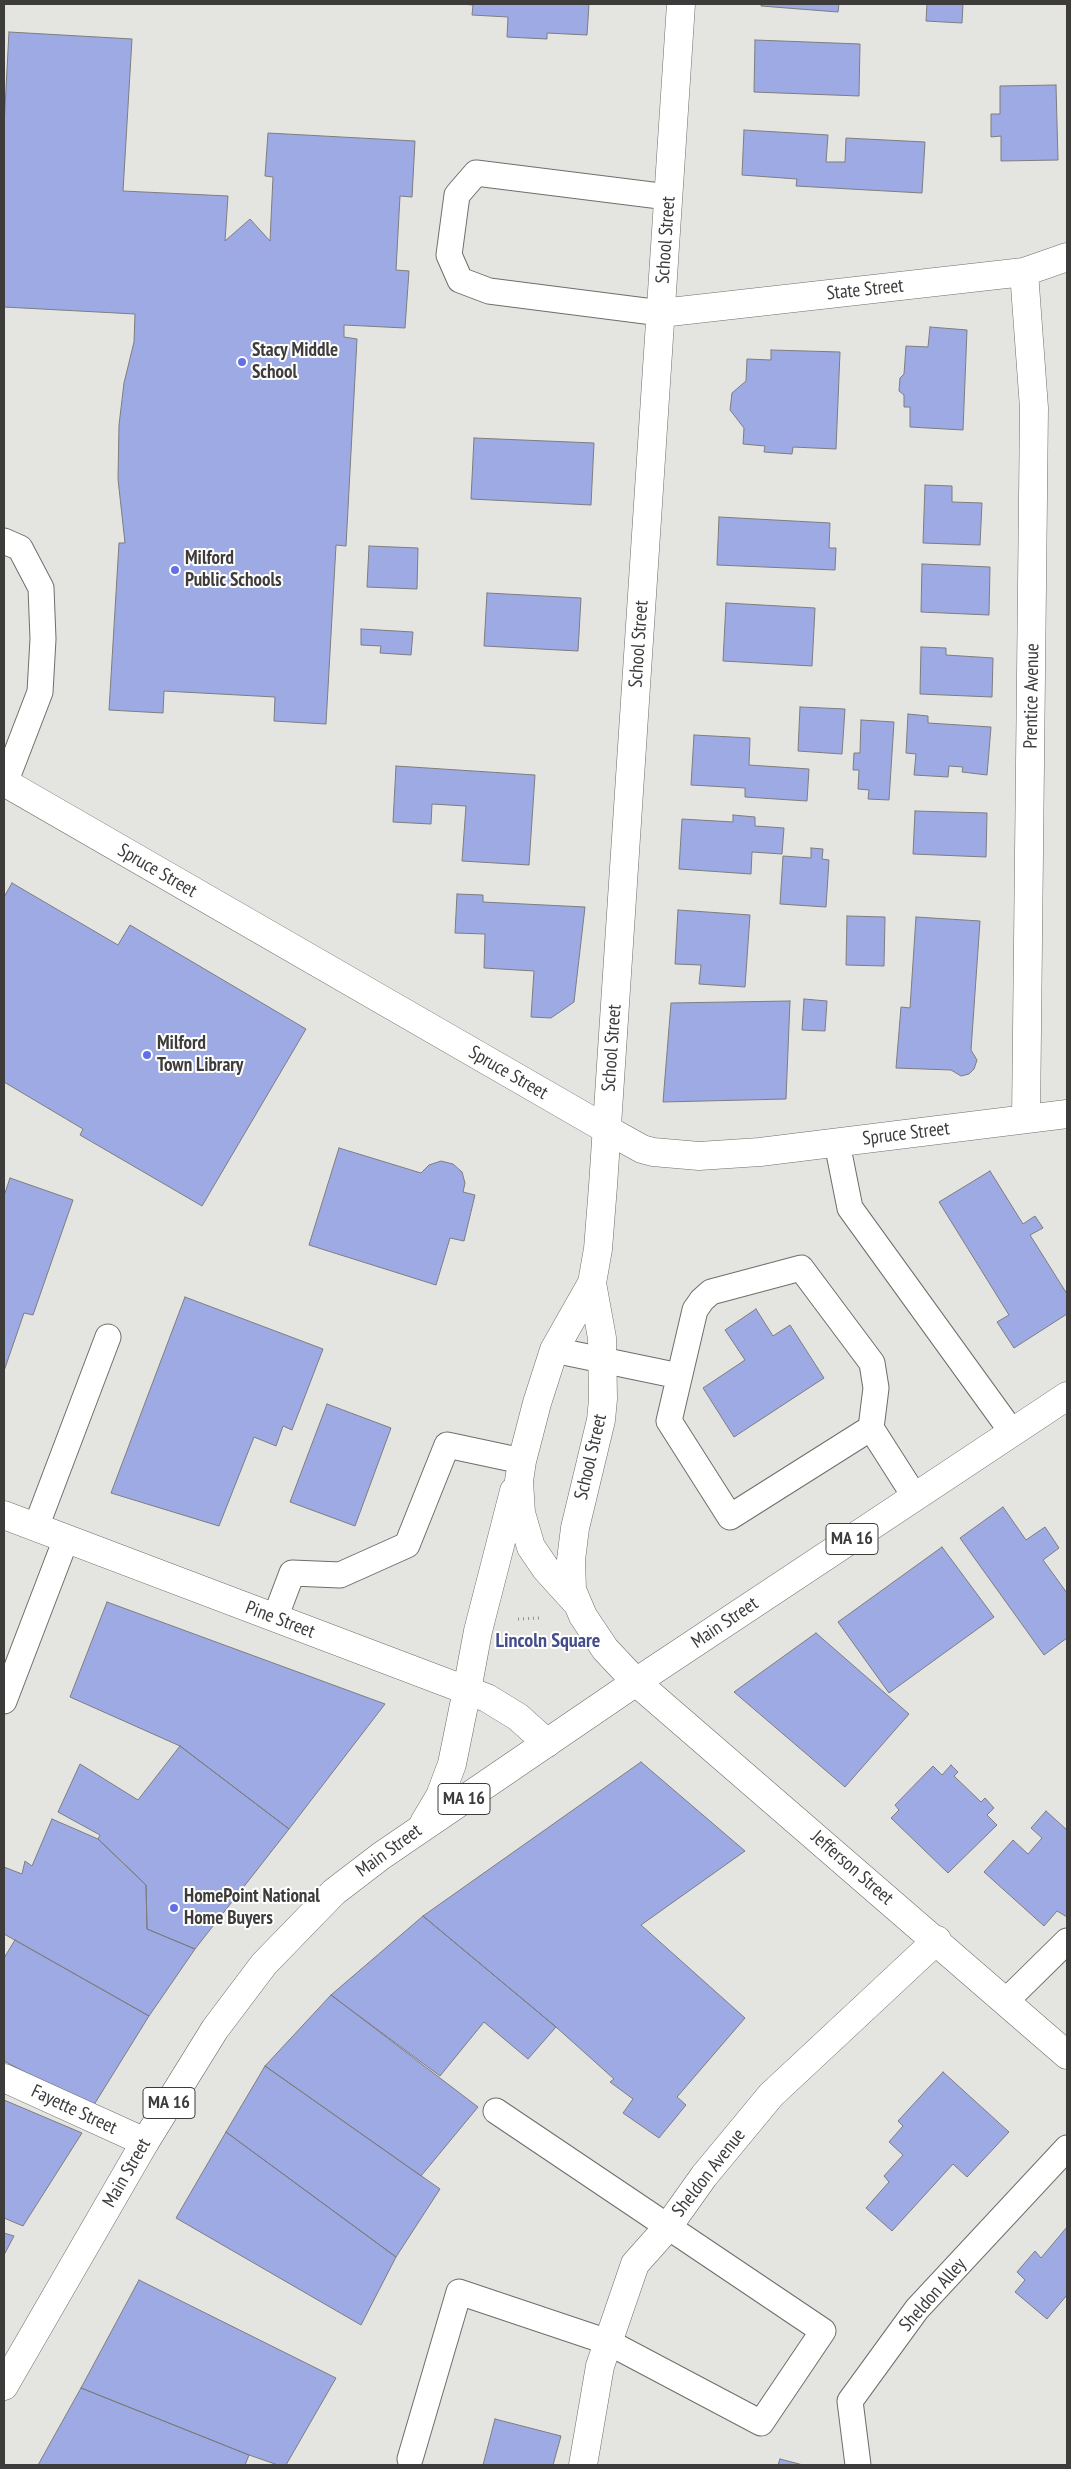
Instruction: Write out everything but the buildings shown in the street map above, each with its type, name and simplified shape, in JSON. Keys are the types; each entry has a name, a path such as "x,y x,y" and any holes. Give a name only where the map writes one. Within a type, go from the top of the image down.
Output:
{"street":[{"name":"School Street","path":"575,1601 570,1576 572,1552 579,1509 600,1420 604,1360 592,1283 599,1242 681,4"},
{"name":"State Street","path":"661,313 1024,272 1067,257"},
{"name":"Prentice Avenue","path":"1024,272 1034,408 1026,1119"},
{"name":"Spruce Street","path":"4,782 642,1148 683,1156 760,1152 1067,1114"},
{"name":"School Street","path":"592,1283 565,1327 554,1350 537,1403 522,1461 519,1496 526,1535 546,1569 575,1601 593,1634 636,1682"},
{"name":"Main Street","path":"4,2386 145,2142 215,2030 264,1964 334,1892 366,1866 422,1827 636,1682 1012,1432 1065,1401"},
{"path":"422,1827 440,1796 452,1764 478,1631 522,1461"},
{"name":"Pine Street","path":"4,1515 487,1698 518,1717 547,1743"},
{"name":"Jefferson Street","path":"636,1682 937,1940 1067,2055"},
{"name":"Sheldon Avenue","path":"583,2465 600,2366 635,2264 667,2228 704,2176 771,2095 937,1940"},
{"name":"Fayette Street","path":"4,2078 145,2142"}],"lane":[{"path":"661,313 489,291 460,280 449,255 457,195 476,173 668,197"},
{"path":"4,540 20,548 41,588 43,639 40,692 4,782"},
{"path":"836,1143 850,1208 1012,1432"},
{"path":"870,1428 730,1517 669,1421 695,1310 702,1300 711,1292 801,1268 872,1363 876,1388 870,1428 915,1497"},
{"path":"36,1527 108,1337"},
{"path":"554,1350 679,1376"},
{"path":"275,1618 292,1572 340,1575 407,1545 447,1445 522,1461"},
{"path":"4,1701 66,1538"},
{"path":"1006,2001 1067,1941"},
{"path":"410,2459 459,2292 608,2342 761,2423 823,2330 667,2228 496,2111"},
{"name":"Sheldon Alley","path":"858,2465 850,2401 917,2309 1067,2148"}],"place":[{"name":"Stacy Middle School","path":"242,362"},
{"name":"Milford Public Schools","path":"175,570"},
{"name":"Milford Town Library","path":"147,1055"},
{"name":"HomePoint National Home Buyers","path":"174,1908"}],"district":[{"name":"Lincoln Square","path":"548,1641"}]}
